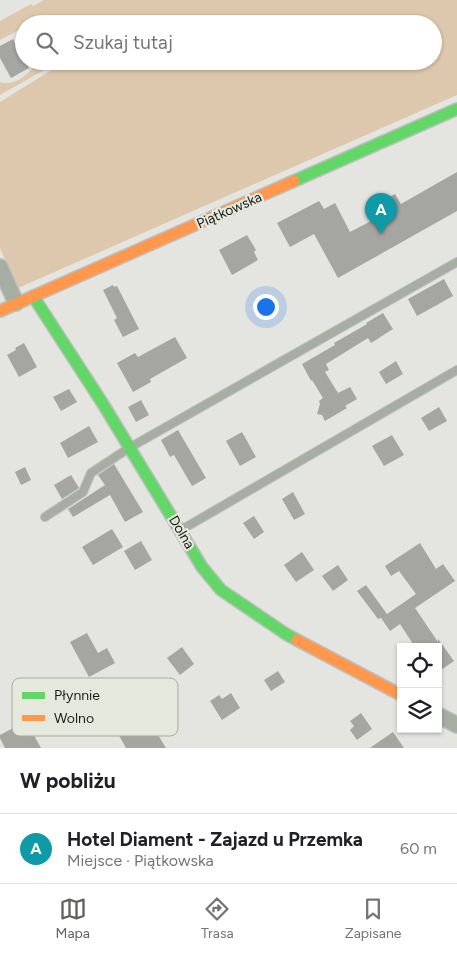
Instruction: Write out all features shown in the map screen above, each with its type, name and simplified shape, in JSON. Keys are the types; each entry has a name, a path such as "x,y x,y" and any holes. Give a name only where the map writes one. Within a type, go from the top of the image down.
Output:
{"street":[{"name":"Piątkowska","path":"5,307 457,109"},
{"path":"0,267 5,307"},
{"name":"Dolna","path":"33,296 103,404 202,567 221,590 286,634 397,693"},
{"path":"442,717 457,725"}],"lane":[{"path":"45,517 83,492 91,472 129,448 457,262"},
{"path":"180,530 457,370"}],"shaded area":[{"path":"44,0 457,0 457,95 18,288 0,248 0,102 52,70 442,70 442,15 15,15 15,32 0,40 0,21 31,4 33,6"},
{"path":"44,70 0,95 0,82 12,82 30,71"}],"building":[{"path":"13,39 15,44 15,70 25,70 11,78 0,58 0,46"},
{"path":"457,172 457,211 338,278 314,234 290,247 277,223 319,201 324,209 335,203 350,232 371,221 365,211 395,194 401,204"},
{"path":"247,235 256,250 254,252 258,260 232,275 219,250"},
{"path":"444,279 453,296 417,316 408,299"},
{"path":"113,285 114,287 117,286 139,329 123,337 114,320 117,318 103,290"},
{"path":"383,313 393,329 371,343 368,338 326,364 329,370 325,372 338,393 350,387 357,399 345,406 347,408 325,421 322,415 317,414 319,401 323,398 302,364 335,345 334,343"},
{"path":"175,337 187,358 150,379 151,382 133,392 117,363 135,353 138,357"},
{"path":"24,343 37,367 19,377 7,355"},
{"path":"396,361 403,374 386,384 379,372"},
{"path":"69,389 77,402 61,411 53,397"},
{"path":"141,400 149,415 136,422 128,407"},
{"path":"439,407 447,421 429,431 421,418"},
{"path":"89,426 98,442 68,458 60,443"},
{"path":"178,430 206,478 192,486 174,455 170,457 161,440"},
{"path":"242,432 256,457 240,466 226,441"},
{"path":"392,435 404,455 384,466 372,446"},
{"path":"114,464 143,512 125,522 110,495 73,517 68,509 105,485 98,475"},
{"path":"25,467 31,480 21,485 15,472"},
{"path":"71,475 79,488 62,499 54,485"},
{"path":"293,492 305,514 294,520 282,499"},
{"path":"254,516 264,532 254,539 243,523"},
{"path":"112,529 123,547 93,565 82,547"},
{"path":"141,541 152,560 135,570 124,551"},
{"path":"420,543 436,569 443,564 455,581 415,608 438,642 438,639 441,643 412,643 400,624 390,631 381,618 378,619 357,591 366,585 387,614 416,594 399,571 391,576 385,566"},
{"path":"302,552 314,570 296,582 284,565"},
{"path":"338,565 348,580 333,591 322,576"},
{"path":"87,633 98,653 107,648 115,663 89,677 70,642"},
{"path":"442,644 454,661 442,669"},
{"path":"182,647 194,664 180,675 167,658"},
{"path":"278,671 285,682 271,691 264,680"},
{"path":"231,693 240,708 222,720 210,701 219,695 222,699"},
{"path":"361,713 372,729 357,740 350,730 354,726 350,721"},
{"path":"12,729 12,736 34,736 41,748 5,748 0,735"},
{"path":"393,732 404,748 370,748"},
{"path":"119,736 159,736 166,748 126,748"}],"traffic: fast":[{"path":"294,181 457,109"},
{"path":"33,296 103,404 202,567 221,590 297,640"}],"traffic: slow":[{"path":"0,311 294,181"},
{"path":"297,640 397,693"}],"place":[{"name":"Hotel Diament - Zajazd u Przemka","path":"381,234"}]}
